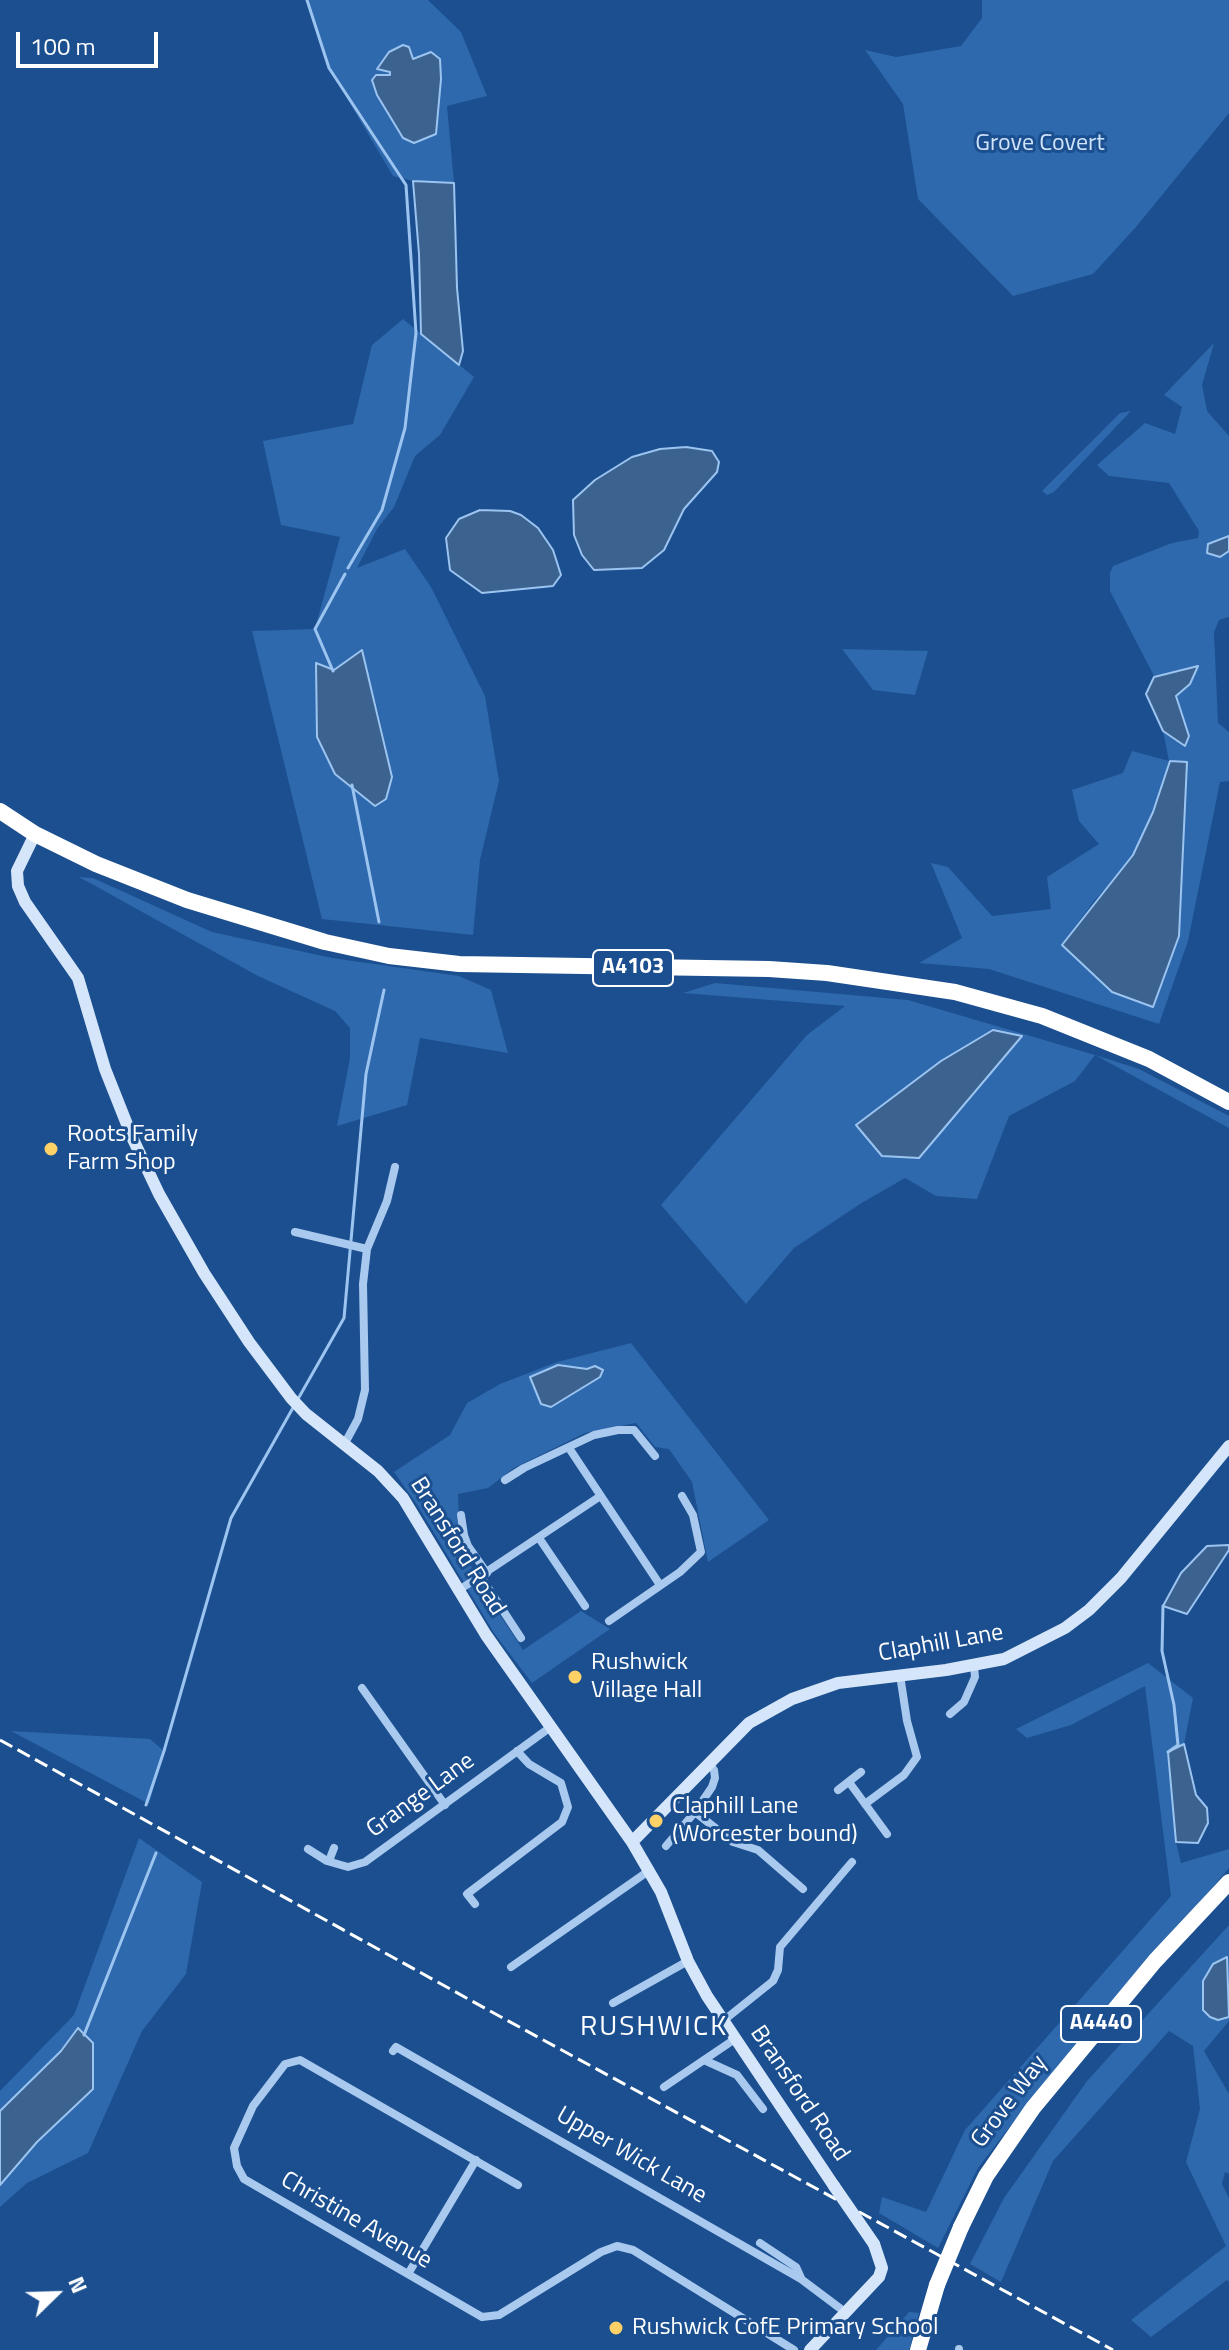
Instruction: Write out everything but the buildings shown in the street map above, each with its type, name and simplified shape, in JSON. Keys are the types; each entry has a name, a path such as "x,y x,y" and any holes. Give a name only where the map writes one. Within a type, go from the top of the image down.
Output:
{"highway":[{"name":"A4103","path":"0,811 35,834 96,864 187,900 325,942 389,956 459,964 769,969 827,973 955,992 1042,1016 1149,1059 1229,1102"},
{"name":"Grove Way","path":"918,2350 937,2285 986,2176 1033,2108 1155,1961 1229,1882"}],"street":[{"name":"Bransford Road","path":"35,834 17,871 18,886 25,902 78,978 105,1069 159,1194 204,1273 270,1372 306,1414 391,1483 486,1635 650,1870 688,1961 723,2021 874,2244 882,2268 879,2277 845,2312"},
{"path":"345,1443 358,1419 365,1390 363,1284 367,1249 387,1201 395,1167"},
{"path":"295,1232 367,1249"},
{"path":"505,1480 589,1437 618,1430 634,1430 655,1456"},
{"name":"Claphill Lane","path":"632,1842 749,1723 792,1699 838,1683 974,1666 1004,1659 1033,1647 1065,1628 1089,1610 1121,1578 1229,1446"},
{"path":"569,1448 660,1585"},
{"path":"609,1621 680,1572 701,1552 693,1515 682,1496"},
{"path":"459,1590 599,1497"},
{"path":"461,1515 468,1546 521,1638"},
{"path":"539,1538 585,1606"},
{"path":"950,1714 964,1702 975,1677 974,1666"},
{"path":"865,1804 904,1775 917,1757 907,1721 900,1675"},
{"path":"362,1688 445,1805"},
{"name":"Grange Lane","path":"329,1861 348,1867 365,1862 552,1726"},
{"path":"475,1904 467,1894 562,1822 568,1807 561,1783 529,1764 517,1751"},
{"path":"666,1846 712,1787 715,1778 710,1765"},
{"path":"838,1790 861,1772"},
{"path":"849,1782 887,1834"},
{"path":"695,1812 733,1842 758,1850 803,1889"},
{"path":"308,1849 329,1861 334,1848"},
{"path":"723,2021 773,1981 778,1970 780,1947 852,1862"},
{"path":"511,1967 650,1870"},
{"path":"613,2003 688,1961"},
{"path":"664,2087 735,2039"},
{"name":"Upper Wick Lane","path":"393,2051 396,2047 801,2279 845,2312"},
{"name":"Christine Avenue","path":"518,2185 300,2060 285,2064 253,2106 234,2148 237,2166 244,2179 482,2317 499,2315 601,2252 617,2246 633,2250 794,2350"},
{"path":"704,2060 737,2075 763,2109"},
{"path":"408,2274 476,2160"},
{"path":"760,2243 796,2267 801,2279"},
{"path":"810,2350 845,2312"}],"green space":[{"path":"307,0 428,0 461,32 487,96 447,106 454,183 413,181 393,176 329,68"},
{"name":"Grove Covert","path":"982,0 1229,0 1229,113 1136,227 1093,274 1013,296 918,199 903,104 865,50 896,57 961,46 982,18"},
{"path":"403,319 474,377 440,435 415,456 394,507 377,529 357,568 405,549 431,587 485,696 499,781 480,860 473,935 322,919 252,631 315,629 340,537 281,525 263,441 353,424 372,345","holes":["362,651 392,776 317,663 334,670"]},
{"path":"1214,343 1202,385 1207,411 1229,436 1229,617 1219,620 1214,632 1218,723 1229,732 1229,781 1220,782 1188,941 1159,1024 989,969 919,963 962,938 931,863 948,867 992,916 1051,909 1047,877 1099,844 1079,821 1072,790 1123,773 1132,751 1169,761 1163,731 1185,745 1189,736 1176,695 1190,684 1197,666 1154,676 1110,591 1110,573 1113,566 1172,543 1198,538 1199,531 1169,483 1109,476 1097,465 1145,423 1175,434 1182,407 1164,395","holes":["1170,761 1183,818 1184,853 1062,945 1093,902 1130,862 1153,812"]},
{"path":"1131,411 1054,492 1047,495 1042,491 1120,413"},
{"path":"842,649 928,651 915,695 873,690"},
{"path":"79,877 93,878 212,932 332,958 459,976 491,990 508,1053 420,1038 407,1105 337,1126 350,1058 350,1028 335,1011 258,976"},
{"path":"715,983 908,1000 1095,1055 1075,1081 1009,1116 977,1199 936,1196 905,1178 794,1248 746,1304 661,1205 807,1035 845,1006 683,993"},
{"path":"1095,1055 1139,1069 1229,1116 1229,1128"},
{"path":"631,1343 769,1520 708,1562 692,1482 669,1449 655,1447 636,1423 585,1433 514,1468 488,1488 458,1494 460,1543 481,1586 523,1650 581,1611 610,1629 532,1683 494,1633 418,1506 394,1472 450,1435 467,1403 500,1384 557,1362","holes":["558,1365 587,1369 599,1377 587,1383"]},
{"path":"1148,1663 1193,1698 1184,1744 1168,1753 1176,1842 1181,1863 1229,1849 1229,1868 1021,2112 978,2168 938,2248 879,2213 882,2197 926,2212 965,2130 1171,1896 1145,1686 1071,1725 1027,1738 1016,1729"},
{"path":"11,1731 150,1739 164,1751 149,1804"},
{"path":"139,1838 202,1882 186,1974 142,2031 88,2153 27,2183 0,2207 0,2185 37,2142 77,2028 61,2051 0,2111 0,2091 74,2015"},
{"path":"1229,1925 1229,2021 1204,2051 1229,2094 1229,2174 1225,2172 1222,2184 1229,2198 1229,2282 1227,2280 1151,2337 1131,2320 1226,2246 1186,2162 1200,2109 1193,2046 1169,2031 1053,2161 1001,2282 970,2264 1004,2198 1087,2081"},
{"path":"909,2312 919,2313 909,2350 876,2350"}],"shaded area":[{"path":"403,45 409,47 413,59 431,52 440,59 436,134 414,143 403,138 377,95 372,80 376,75 390,75 390,72 377,69 389,52"},
{"path":"413,181 454,183 457,288 463,351 459,365 421,334"},
{"path":"686,447 712,451 719,462 717,472 684,509 664,550 642,568 594,570 582,555 574,535 573,500 595,480 632,457 660,449"},
{"path":"480,510 510,511 538,528 553,550 561,575 553,586 482,593 450,570 446,538 459,519"},
{"path":"1229,536 1229,551 1220,557 1207,553 1208,544"},
{"path":"362,650 392,777 386,799 375,806 335,774 317,737 316,663 334,670"},
{"path":"1198,666 1190,684 1176,696 1189,736 1185,746 1163,731 1146,694 1154,677"},
{"path":"1170,761 1187,762 1179,936 1153,1007 1112,992 1062,945 1133,855 1153,812"},
{"path":"993,1030 1022,1036 919,1158 882,1156 856,1125 941,1061"},
{"path":"558,1365 587,1369 595,1366 603,1370 600,1377 551,1407 541,1404 530,1377"},
{"path":"1229,1545 1229,1550 1187,1614 1163,1606 1181,1573 1207,1546"},
{"path":"1184,1744 1196,1795 1207,1808 1208,1823 1198,1843 1176,1842 1168,1752"},
{"path":"1227,1957 1229,2017 1218,2020 1203,2010 1203,1981 1213,1964"},
{"path":"78,2028 93,2043 93,2089 37,2142 0,2185 0,2111 61,2051"}],"waterway":[{"path":"307,0 329,68 406,185 416,333 405,428 382,510 348,568"},
{"path":"333,671 315,629 345,574"},
{"path":"352,785 379,922"},
{"path":"298,1399 344,1318 366,1074 384,990"},
{"path":"146,1805 231,1518 294,1406"},
{"path":"1163,1606 1162,1651 1174,1705 1178,1745 1168,1752"},
{"path":"84,2035 156,1853"}],"railway":[{"path":"0,1740 1113,2350"}],"place":[{"name":"Roots Family Farm Shop","path":"51,1149"},
{"name":"Rushwick Village Hall","path":"575,1677"},
{"name":"Claphill Lane (Worcester bound)","path":"656,1821"},
{"name":"Rushwick CofE Primary School","path":"616,2328"}],"district":[{"name":"RUSHWICK","path":"654,2028"}]}
